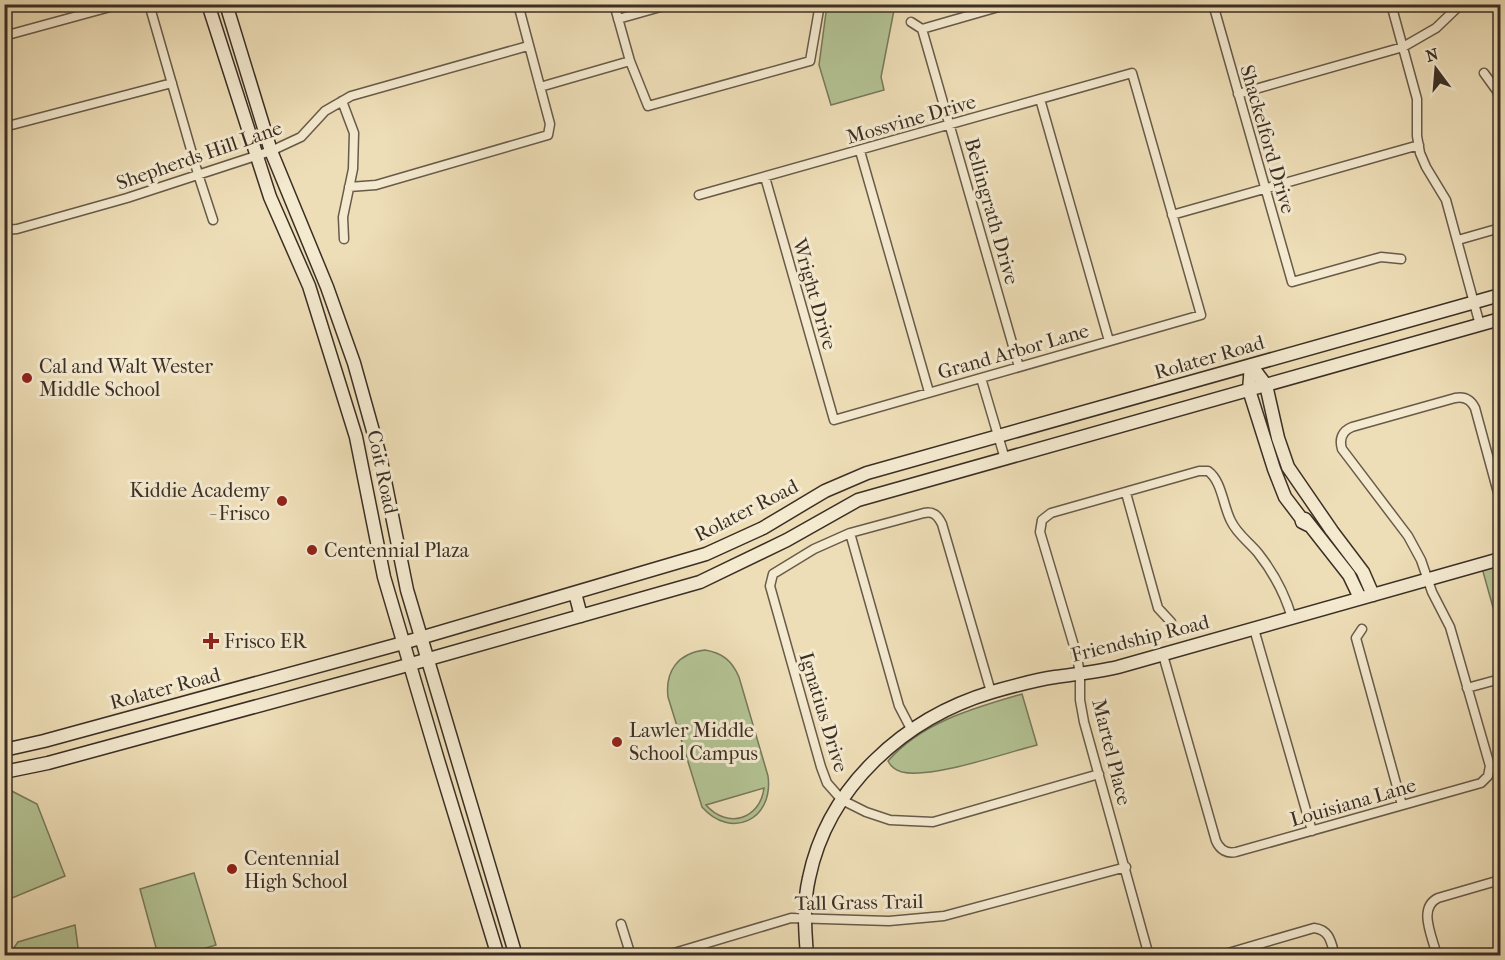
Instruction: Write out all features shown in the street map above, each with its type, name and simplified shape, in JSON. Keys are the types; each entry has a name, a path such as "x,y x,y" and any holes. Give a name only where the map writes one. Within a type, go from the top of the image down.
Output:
{"main road":[{"name":"Coit Road","path":"208,4 277,215 309,286 356,436 384,577 498,956"},
{"name":"Coit Road","path":"226,4 271,152 327,287 354,363 377,445 405,581 516,956"},
{"name":"Rolater Road","path":"4,750 403,643 700,556 763,528 825,491 867,473 1500,295"},
{"name":"Rolater Road","path":"4,772 182,727 581,616 708,578 787,540 858,500 1500,319"},
{"path":"335,369 354,363"},
{"path":"1251,365 1266,385 1278,438 1288,466 1363,572 1373,595"},
{"path":"1251,365 1249,390 1283,492 1349,575 1360,598"},
{"path":"1283,492 1298,482"},
{"path":"368,493 387,490"},
{"path":"1303,520 1315,506"},
{"path":"700,556 708,578"},
{"name":"Friendship Road","path":"807,956 806,894 815,854 825,829 842,800 873,761 911,729 950,707 991,692 1038,680 1080,675 1118,667 1500,559"},
{"path":"575,593 581,616"},
{"path":"260,705 259,695 267,680"},
{"path":"175,705 182,727"},
{"path":"44,741 48,762"},
{"path":"482,900 497,895"}],"street":[{"path":"4,36 121,4"},
{"path":"149,4 213,220"},
{"path":"349,187 376,185 543,138 549,133 551,126 518,4"},
{"path":"614,4 630,61 647,106 810,61 820,4"},
{"path":"618,20 671,4"},
{"path":"911,21 922,29 1009,4"},
{"name":"Shackelford Drive","path":"1212,4 1292,282 1381,257 1401,259"},
{"path":"1391,4 1417,99 1419,146 1426,167 1446,200 1480,325"},
{"path":"1238,94 1403,47 1436,28 1461,4"},
{"name":"Bellingrath Drive","path":"922,29 1019,367"},
{"name":"Shepherds Hill Lane","path":"4,230 17,229 127,198 271,152 301,137 325,111 354,95 528,46"},
{"path":"540,87 630,61"},
{"name":"Mossvine Drive","path":"699,195 1132,73 1173,215"},
{"path":"1484,73 1497,91 1500,101"},
{"path":"4,127 172,83"},
{"path":"1040,99 1109,341"},
{"path":"342,100 354,133 353,169 343,217 344,239"},
{"path":"1173,215 1419,146"},
{"path":"860,150 929,393"},
{"name":"Wright Drive","path":"765,177 834,420"},
{"name":"Grand Arbor Lane","path":"834,420 1201,315 1173,215"},
{"path":"1458,240 1500,228"},
{"path":"981,378 1005,459"},
{"path":"1500,500 1475,408 1467,399 1455,398 1352,427 1343,434 1340,441 1342,449 1408,536 1422,560 1432,592 1450,627 1467,688 1500,679"},
{"path":"1171,622 1158,608 1125,493 1199,471 1211,472 1231,521 1272,571 1292,618"},
{"name":"Martel Place","path":"1125,493 1051,513 1042,520 1040,532 1076,653 1084,722 1149,956"},
{"path":"911,729 900,706 850,533 924,513 930,512 936,515 942,524 991,692"},
{"name":"Ignatius Drive","path":"850,533 806,554 773,574 770,579 770,586 821,767 828,783 842,800 866,812 890,820 933,822 1099,774"},
{"path":"1254,629 1312,831"},
{"path":"1362,629 1356,638 1402,805"},
{"name":"Louisiana Lane","path":"1163,655 1216,842 1224,851 1236,852 1480,783 1488,776 1489,764 1467,688"},
{"name":"Tall Grass Trail","path":"664,956 791,918 889,921 944,916 1126,867"},
{"path":"1437,956 1427,914 1430,904 1438,898 1500,880"},
{"path":"621,924 631,956"},
{"path":"1218,956 1311,929 1324,931 1330,938 1335,956"}],"green space":[{"path":"827,5 895,5 881,77 884,90 831,105 819,65"},
{"path":"1500,562 1500,628 1499,629 1482,568"},
{"path":"705,650 717,653 730,662 739,677 768,776 768,791 764,804 757,814 748,820 737,823 725,822 713,817 702,807 668,697 671,671 681,659","holes":["764,788 761,799 749,814 733,819 723,817 706,805"]},
{"path":"1022,694 1037,745 931,772 902,772 890,765 888,761 902,747 933,726 967,711"},
{"path":"4,787 37,804 65,876 5,901"},
{"path":"194,873 216,945 182,955 158,955 140,889"},
{"path":"75,925 79,955 15,955 13,949 18,942"}],"place":[{"name":"Cal and Walt Wester Middle School","path":"27,378"},
{"name":"Kiddie Academy - Frisco","path":"282,501"},
{"name":"Centennial Plaza","path":"312,550"},
{"name":"Frisco ER","path":"211,641"},
{"name":"Lawler Middle School Campus","path":"617,742"},
{"name":"Centennial High School","path":"232,869"}]}
